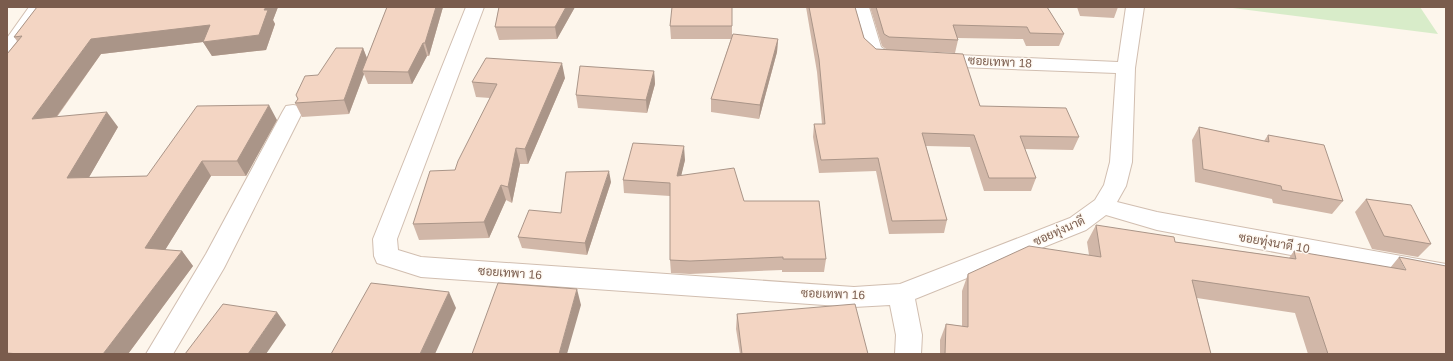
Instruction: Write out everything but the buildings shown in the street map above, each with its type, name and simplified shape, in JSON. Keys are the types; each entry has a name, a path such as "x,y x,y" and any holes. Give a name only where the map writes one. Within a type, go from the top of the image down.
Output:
{"street":[{"path":"7,51 38,7"},
{"name":"ซอยเทพา 16","path":"475,7 385,239 386,256 429,268 854,296 901,294"},
{"name":"ซอยเทพา 18","path":"860,7 873,50 882,56 1126,68"},
{"name":"ซอยทุ่งนาดี","path":"901,294 1078,224 1103,206 1114,186 1121,162 1126,68 1135,7"},
{"path":"159,354 215,261 293,111"},
{"name":"ซอยทุ่งนาดี 10","path":"1103,206 1157,221 1446,274"},
{"path":"901,294 909,335 908,354"}],"green space":[{"path":"1225,7 1420,7 1438,34"}]}
